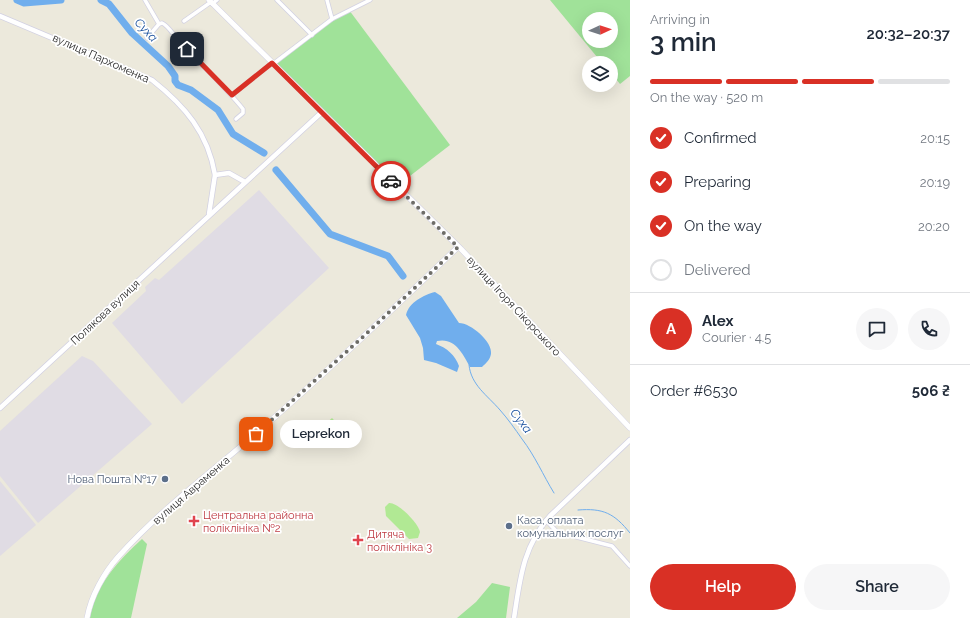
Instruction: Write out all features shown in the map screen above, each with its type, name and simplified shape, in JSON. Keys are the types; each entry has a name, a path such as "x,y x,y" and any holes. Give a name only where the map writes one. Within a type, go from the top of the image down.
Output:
{"main road":[{"name":"вулиця Ігоря Сікорського","path":"210,2 458,247 630,428"},
{"name":"вулиця Авраменка","path":"87,618 99,584 117,557 152,523 262,428 365,335 458,247"}],"street":[{"path":"145,0 159,24"},
{"path":"184,21 210,2 217,0"},
{"path":"277,0 312,35"},
{"path":"328,0 332,19"},
{"path":"232,95 332,19 370,0"},
{"name":"вулиця Пархоменка","path":"0,16 152,80 172,96 200,132 211,155 215,175"},
{"path":"147,38 159,24 162,22 165,24 178,40 232,95 244,111 236,119"},
{"name":"Полякова вулиця","path":"0,408 209,214 322,112"},
{"path":"209,214 215,175 229,173 245,182"},
{"path":"514,618 527,551 539,529 546,520 630,440"},
{"path":"546,520 557,532 612,546 630,566"}],"shaded area":[{"path":"259,190 329,268 182,404 112,323 146,291 145,287 155,278 159,280"},
{"path":"82,356 93,361 152,424 38,523 0,476 0,431"},
{"path":"0,481 36,525 0,556"}],"green space":[{"path":"550,0 630,0 630,76 620,84 618,82 618,56 596,56 590,48 618,48 618,12 582,12 582,39"},
{"path":"349,10 450,145 397,186 272,63 332,19"},
{"path":"332,418 350,437 341,445 323,426"},
{"path":"389,503 398,506 412,519 419,528 420,532 418,538 409,539 386,516 385,507"},
{"path":"142,539 147,544 131,618 90,618 97,595 109,574"},
{"path":"492,583 510,587 506,618 457,618 476,602"}],"water":[{"path":"435,292 441,296 459,323 469,326 475,330 489,344 491,354 488,361 482,367 470,367 454,344 443,340 437,341 436,344 453,355 459,366 457,372 436,363 424,360 420,338 406,315 410,306 422,297"}],"waterway":[{"name":"Суха","path":"17,0 24,3 61,0"},
{"name":"Суха","path":"101,0 109,4 132,33 168,66 175,76 175,81 178,85 191,90 218,110 233,134 264,153"},
{"name":"Суха","path":"276,170 330,234 388,256 403,276"},
{"name":"Суха","path":"469,365 470,372 476,384 503,413 517,432 531,452 554,493"},
{"path":"578,510 594,510 607,513 619,521 630,533"}],"way so far":[{"path":"256,434 365,335 458,247 391,181"}],"place":[{"name":"Leprekon","path":"256,434"},
{"name":"Нова Пошта №17","path":"165,479"},
{"name":"Центральна районна поліклініка №2","path":"194,521"},
{"name":"Каса, оплата комунальних послуг","path":"509,526"},
{"name":"Дитяча поліклініка 3","path":"358,540"}],"route":[{"path":"187,49 232,95 272,63 391,181"}]}
